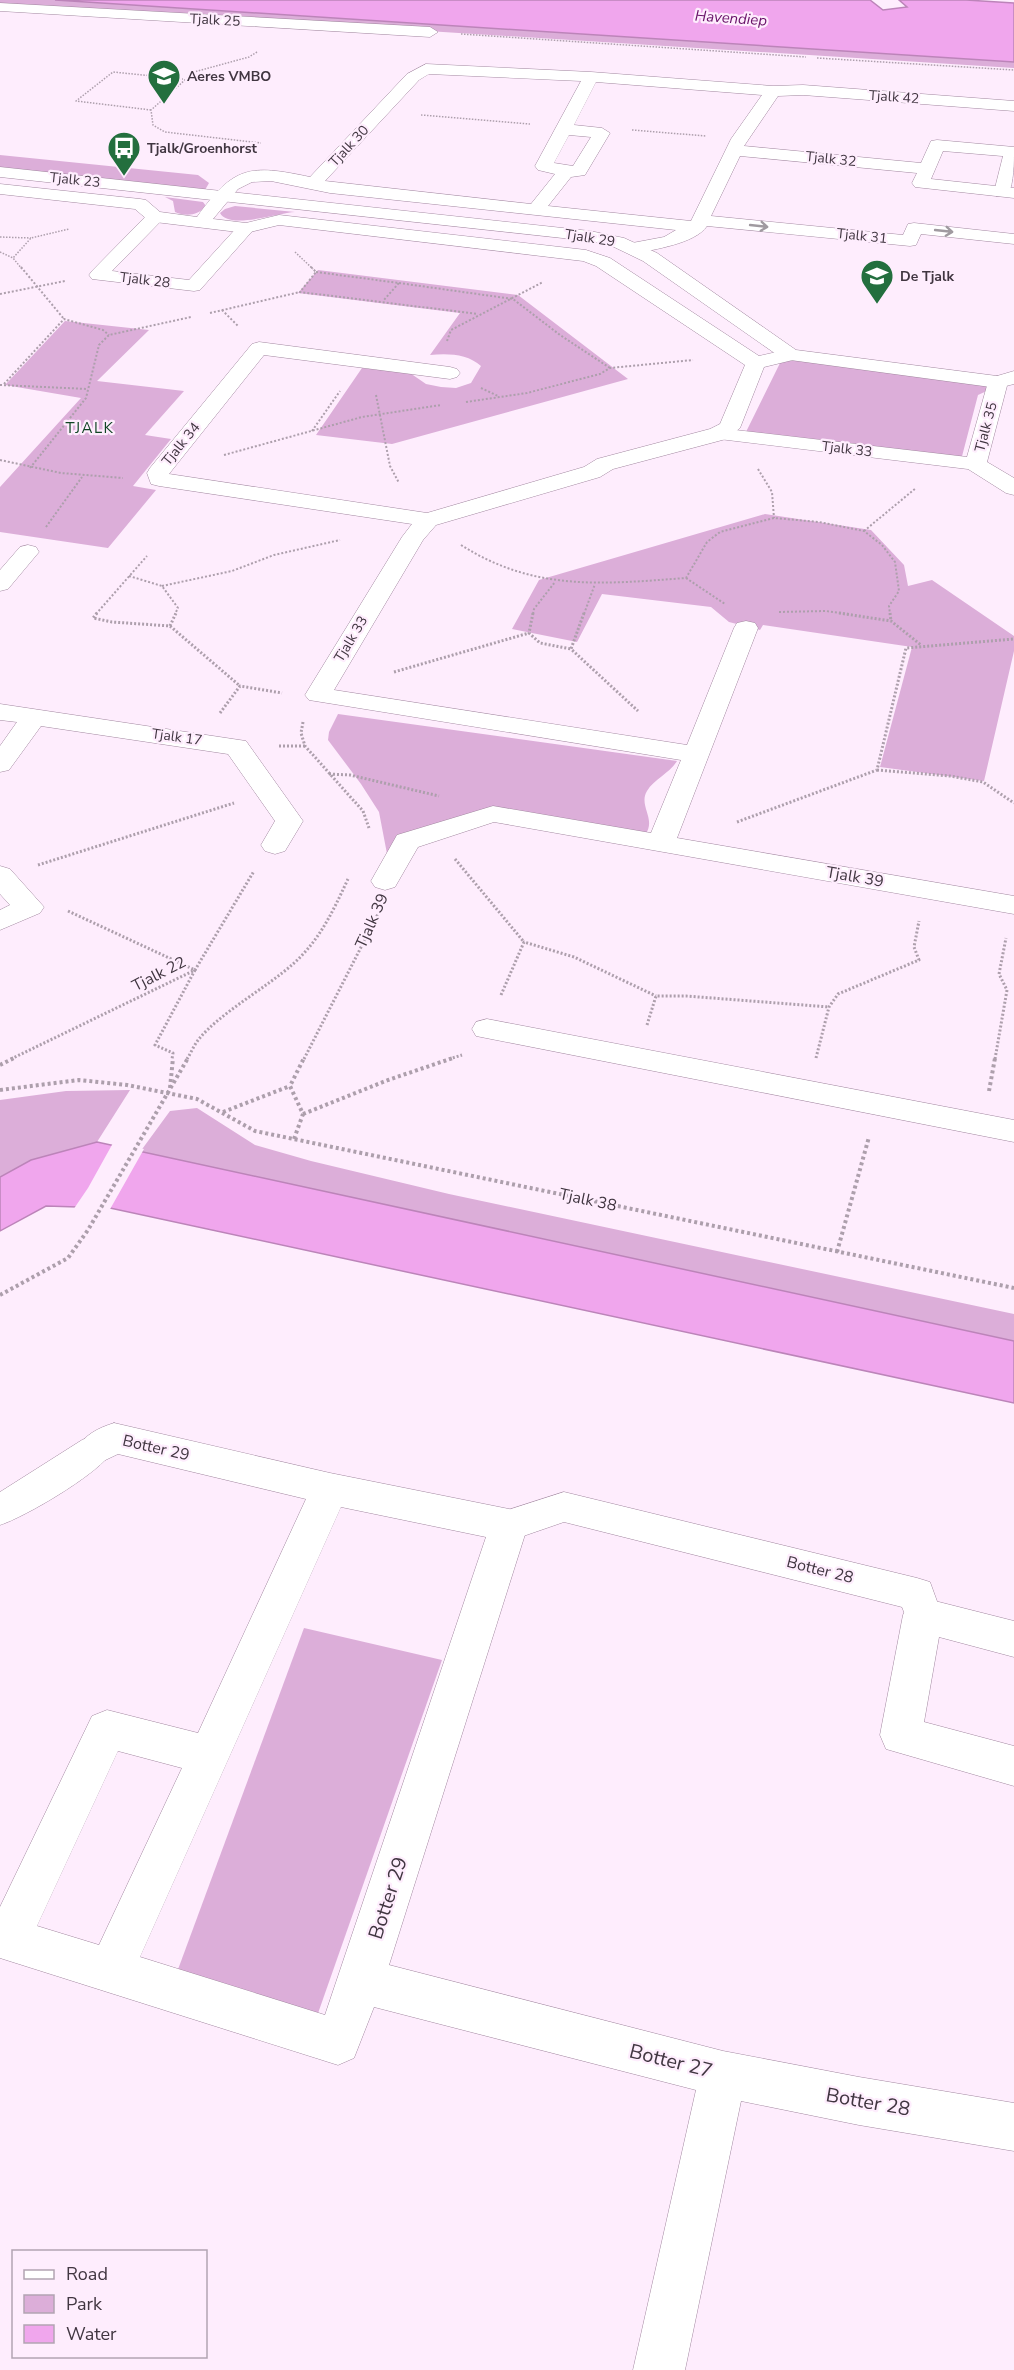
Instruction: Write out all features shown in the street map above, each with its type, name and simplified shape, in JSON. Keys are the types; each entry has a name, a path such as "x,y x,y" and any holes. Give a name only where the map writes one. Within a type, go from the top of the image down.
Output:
{"street":[{"name":"Tjalk 25","path":"0,8 430,32"},
{"name":"Tjalk 30","path":"699,224 535,210 330,188 314,183 413,77 426,69 591,77 773,91"},
{"path":"565,126 602,133 579,171 566,172 544,166 565,126 591,77"},
{"name":"Tjalk 42","path":"773,91 803,90 1014,106"},
{"path":"634,248 669,241 699,224 737,144 773,91"},
{"name":"Tjalk 32","path":"737,144 928,169"},
{"path":"937,145 1013,152 1008,192 921,183 937,145"},
{"name":"Tjalk 23","path":"0,172 221,197"},
{"path":"535,210 566,172"},
{"path":"202,222 232,184 247,177 314,183"},
{"name":"Tjalk 23","path":"0,189 140,204 155,217 202,222"},
{"name":"Tjalk 29","path":"221,197 590,236 618,242 634,248 790,355 1006,379"},
{"name":"Tjalk 28","path":"99,274 155,217"},
{"name":"Tjalk 29","path":"202,222 255,226 279,220 586,256 603,261 746,357"},
{"name":"Tjalk 31","path":"699,224 910,241 914,228 1014,239"},
{"name":"Tjalk 28","path":"99,274 194,286 255,226"},
{"path":"259,348 450,373"},
{"name":"Tjalk 34","path":"259,348 158,476 428,520"},
{"path":"718,434 729,428 746,357 790,355"},
{"name":"Tjalk 35","path":"1006,379 976,464 1014,488"},
{"name":"Tjalk 33","path":"318,694 413,537 428,520 592,472 604,464 718,434 976,464"},
{"path":"0,584 28,552"},
{"path":"661,843 694,754 746,628"},
{"path":"318,694 694,754"},
{"name":"Tjalk 17","path":"0,712 237,747 289,821 275,844"},
{"path":"0,764 34,717"},
{"name":"Tjalk 39","path":"385,881 407,841 493,814 1013,905"},
{"path":"0,921 30,907 16,895 1,875"},
{"path":"487,1029 1014,1131"},
{"name":"Botter 29","path":"0,1510 114,1438 330,1489 509,1525 564,1507 703,1540"},
{"path":"110,1972 330,1489"},
{"name":"Botter 29","path":"208,1755 107,1729 4,1943 110,1972 338,2042 362,1981 509,1525"},
{"name":"Botter 28","path":"703,1540 917,1594 923,1615"},
{"path":"1014,1639 923,1615 901,1735 1014,1766"},
{"name":"Botter 27","path":"362,1981 723,2074 659,2370"},
{"name":"Botter 28","path":"723,2074 859,2101 1014,2127"}],"path":[{"path":"184,80 113,72 76,101 151,110 194,72 249,57 287,25"},
{"path":"430,32 1014,70"},
{"path":"151,110 153,125 165,132 260,142"},
{"path":"382,112 565,126 737,144"},
{"path":"255,226 316,272 513,299 560,335 610,368"},
{"path":"0,237 31,238 71,229"},
{"path":"13,258 31,238"},
{"path":"0,252 13,258 64,319 103,330 109,335"},
{"path":"500,397 450,373 444,349 451,330 557,274 603,261"},
{"path":"300,292 316,272"},
{"path":"0,294 99,274"},
{"path":"383,302 399,283"},
{"path":"194,286 223,311 259,348"},
{"path":"30,468 86,398 99,345 109,335 300,292 478,314"},
{"path":"2,385 64,319"},
{"path":"457,403 527,393 600,374 610,368 746,357"},
{"path":"363,360 373,385 394,477 428,520 465,548 502,567 555,582 595,584 686,578 728,607"},
{"path":"2,385 88,389"},
{"path":"312,432 340,391 373,385"},
{"path":"0,460 82,477 158,476 362,417 447,404"},
{"path":"773,439 757,471 772,492 774,518"},
{"path":"864,531 915,491 923,458"},
{"path":"28,552 82,477"},
{"path":"686,578 707,542 720,532 774,518 819,522 864,531 882,545 895,562 899,591 889,606 891,621"},
{"path":"129,576 162,586 231,571 274,555 340,540"},
{"path":"147,556 93,618 112,622 170,626 240,686"},
{"path":"555,582 534,609 529,633 540,644 571,649 640,712 632,743"},
{"path":"571,649 595,584"},
{"path":"162,586 178,608 170,626"},
{"path":"772,612 826,611 891,621 922,645"},
{"path":"877,770 906,648 1014,639"},
{"path":"318,694 302,723 305,746 363,811 370,826 366,837"},
{"path":"728,825 877,770 983,782 1014,803"},
{"path":"329,774 350,775 479,805 493,814"},
{"path":"1,875 269,792"},
{"path":"432,832 524,942"},
{"name":"Tjalk 22","path":"0,1065 195,970 263,855 275,844"},
{"path":"0,1295 68,1258 88,1230 147,1124 169,1092 199,1039 289,966 321,933 351,874"},
{"name":"Tjalk 39","path":"290,1086 388,894 385,881"},
{"path":"808,1091 828,1007 838,994 919,960 914,947 925,890"},
{"path":"983,1125 1007,990 999,974 1013,905"},
{"path":"30,907 67,910 195,970 155,1045 173,1053 169,1092"},
{"path":"1007,990 1014,992"},
{"path":"636,1058 656,996 686,996 828,1007"},
{"path":"0,1090 79,1080 127,1084 169,1092"},
{"path":"223,1112 290,1086 303,1114 294,1139"},
{"name":"Tjalk 38","path":"169,1092 197,1099 255,1131 1014,1288"},
{"path":"837,1252 878,1104"}],"green space":[{"path":"0,0 55,0 1014,62 1014,68 0,4"},
{"path":"0,155 198,175 209,183 205,190 0,168"},
{"path":"165,197 203,202 206,206 196,213 179,214 175,212 173,201"},
{"path":"235,206 295,212 243,220 225,218 220,213"},
{"path":"318,270 518,295 628,379 392,444 316,435 362,368 410,373 426,384 456,388 471,383 481,366 457,355 430,355 460,313 298,293"},
{"path":"65,321 149,330 97,381 184,391 145,435 171,439 133,486 156,490 108,548 0,532 0,487 81,398 5,385"},
{"path":"782,359 1002,384 978,395 960,464 745,434"},
{"path":"765,514 871,530 904,565 908,586 932,580 1014,636 1014,651 984,781 880,767 912,647 763,625 760,630 729,622 711,607 602,594 577,642 512,629 539,580"},
{"path":"338,714 677,761 647,791 645,802 649,823 645,835 489,814 388,859 379,812 328,740 329,732"},
{"path":"130,1090 97,1142 31,1160 0,1177 0,1100 66,1091"},
{"path":"197,1108 255,1145 311,1161 449,1194 1014,1314 1014,1341 140,1152 170,1111"},
{"path":"304,1628 442,1660 316,2019 173,1983"}],"water":[{"name":"Havendiep","path":"55,0 870,0 883,10 907,7 899,0 1014,3 1014,62"},
{"path":"97,1142 1014,1341 1014,1403 110,1208 46,1206 0,1231 0,1177 31,1160"}],"pier":[{"path":"113,1143 144,1149 109,1211 73,1210 88,1188"}],"place":[{"name":"Aeres VMBO","path":"164,105"},
{"name":"Tjalk/Groenhorst","path":"124,177"},
{"name":"De Tjalk","path":"877,305"}],"district":[{"name":"TJALK","path":"90,428"}]}
